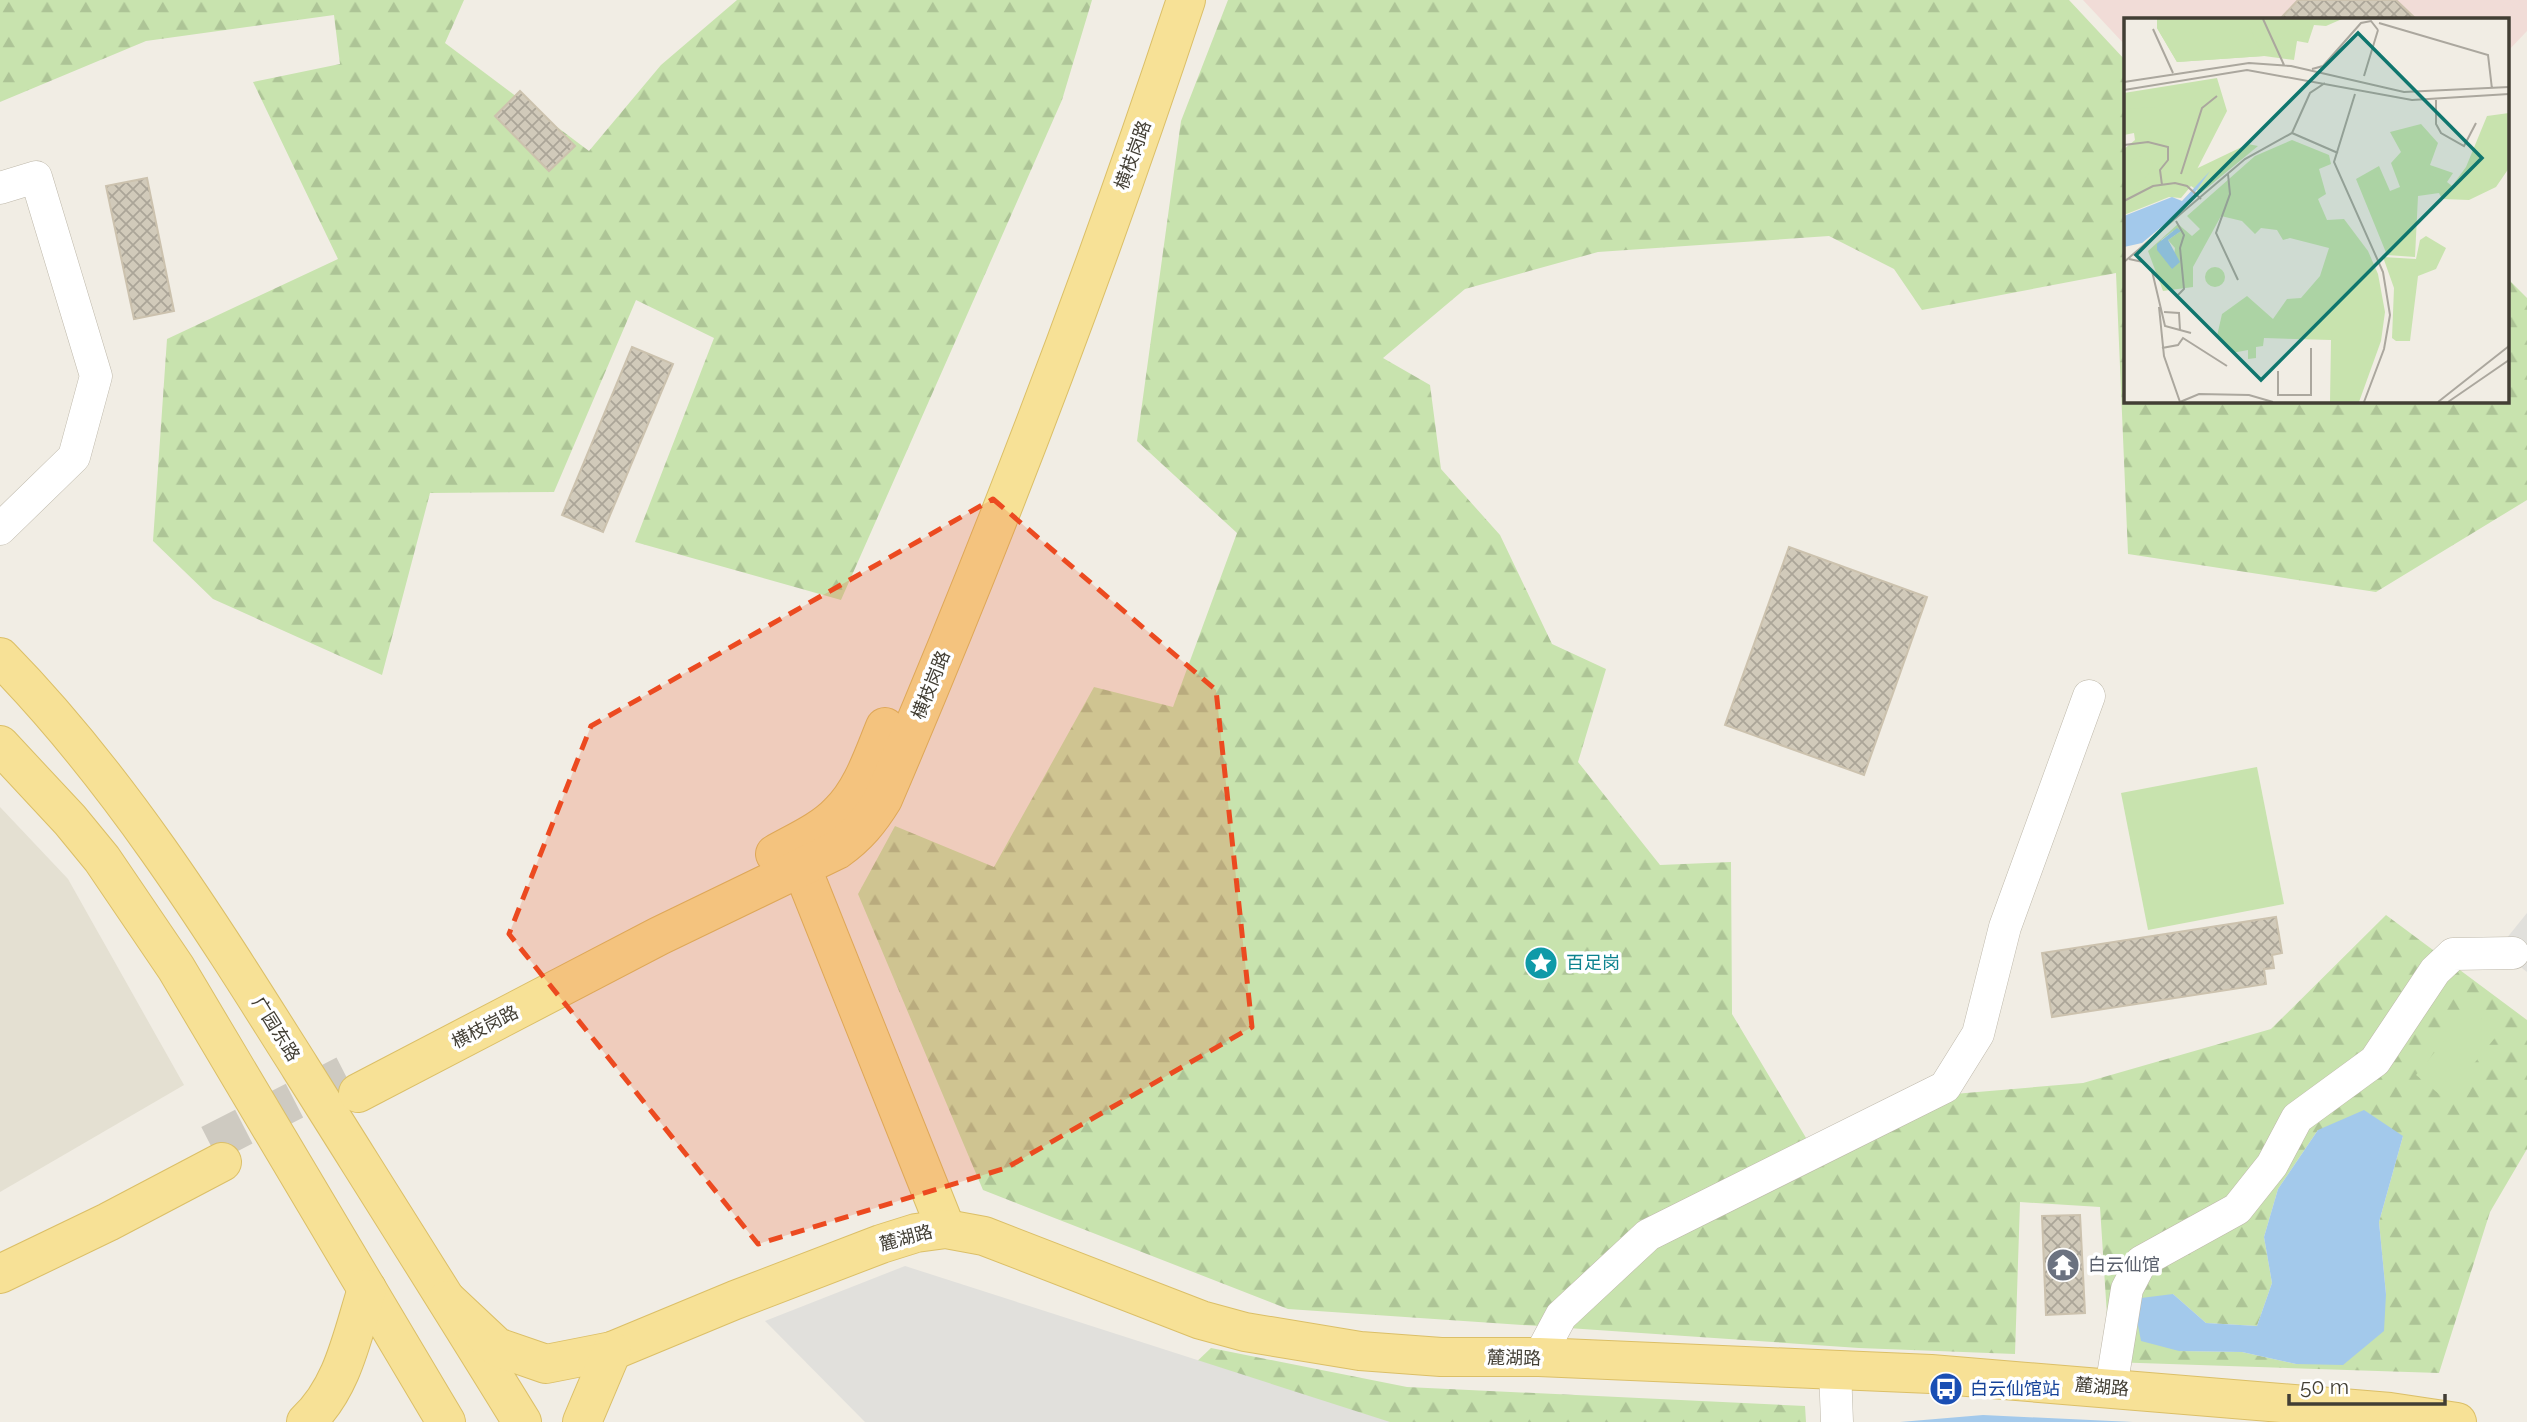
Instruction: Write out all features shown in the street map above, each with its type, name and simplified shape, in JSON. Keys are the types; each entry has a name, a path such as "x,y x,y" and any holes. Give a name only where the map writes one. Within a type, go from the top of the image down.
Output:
{"main road":[{"name":"横枝岗路","path":"798,856 822,827 839,814 853,797 887,723 1002,443 1119,124 1161,0"},
{"name":"横枝岗路","path":"354,1083 798,856 854,838 867,824 883,799 991,537 1138,141 1186,0"},
{"name":"广园东路","path":"0,657 87,757 144,830 191,897 522,1422"},
{"path":"0,745 70,820 140,913 181,977 446,1422"},
{"path":"798,856 946,1229"},
{"path":"0,1252 216,1153 96,1228 0,1274"},
{"name":"麓湖路","path":"446,1300 497,1347 546,1364 612,1351 881,1244 916,1233 946,1229 984,1236 1201,1320 1245,1332 1360,1351 1441,1357 1539,1357 1987,1377 2390,1412 2457,1422"},
{"path":"306,1422 319,1410 338,1381 367,1289"},
{"path":"582,1422 612,1351"}],"street":[{"path":"0,188 36,177 96,376 74,457 0,529"},
{"path":"1539,1357 1561,1315 1648,1235 1945,1087 1978,1034 2006,927 2089,696"},
{"path":"2111,1388 2127,1289 2141,1262 2237,1209 2272,1165 2297,1118 2375,1061 2435,971 2453,954 2513,953"},
{"path":"1835,1369 1837,1422"}],"highlighted area":[{"path":"993,499 1216,690 1252,1027 1006,1168 758,1244 509,934 591,726"}],"shaded area":[{"path":"2083,0 2527,0 2527,31 2510,49 2510,18 2124,18 2124,44"},
{"path":"0,807 68,879 184,1085 0,1192"},
{"path":"2527,913 2527,972 2498,949"},
{"path":"905,1266 1390,1422 865,1422 765,1321"}],"green space":[{"path":"0,0 464,0 445,43 589,151 661,65 737,0 1092,0 1062,100 841,600 635,542 714,338 636,300 554,492 430,493 382,675 213,599 153,541 167,339 338,259 253,82 340,64 334,15 146,41 0,102"},
{"path":"1228,0 2069,0 2124,59 2124,402 2510,402 2510,281 2527,298 2527,500 2376,592 2128,554 2116,273 1922,310 1894,269 1829,236 1598,252 1465,289 1383,358 1430,385 1441,469 1500,535 1552,644 1606,669 1578,762 1660,865 1731,862 1732,1014 1821,1163 1954,1094 2083,1083 2271,1029 2386,915 2527,1020 2527,1149 2490,1212 2439,1373 2110,1362 2100,1207 2020,1202 2015,1354 1859,1348 1288,1309 983,1190 858,894 895,826 994,867 1094,687 1173,707 1237,533 1137,441 1181,121","holes":["2318,1130 2403,1136 2379,1222 2386,1294 2296,1364 2242,1352 2179,1351 2173,1294 2206,1323 2257,1326 2272,1283 2264,1237 2278,1189"]},
{"path":"2257,767 2284,904 2148,930 2121,793"},
{"path":"2470,1009 2499,1033 2445,1099 2416,1075"},
{"path":"1211,1348 1407,1387 1805,1406 1806,1422 1270,1422 1190,1368"}],"water":[{"path":"2364,1110 2403,1136 2379,1222 2386,1294 2384,1331 2343,1365 2296,1364 2242,1352 2179,1351 2141,1341 2133,1299 2173,1294 2206,1323 2257,1326 2272,1283 2264,1237 2278,1189 2318,1130"},
{"path":"1983,1415 2133,1422 1900,1422"}],"building":[{"path":"2298,0 2396,0 2415,18 2281,18"},
{"path":"520,91 575,146 549,171 495,116"},
{"path":"147,178 174,311 134,319 106,186"},
{"path":"632,347 673,364 603,532 562,515"},
{"path":"1789,547 1927,597 1864,775 1725,725"},
{"path":"2276,917 2282,953 2272,955 2274,968 2264,969 2266,984 2052,1017 2042,953"},
{"name":"白云仙馆","path":"2080,1215 2085,1313 2046,1315 2042,1216"}],"tunnel":[{"path":"210,1144 350,1072"}],"place":[{"name":"百足岗","path":"1541,963"},
{"name":"白云仙馆","path":"2063,1265"},
{"name":"白云仙馆站","path":"1946,1389"}]}
